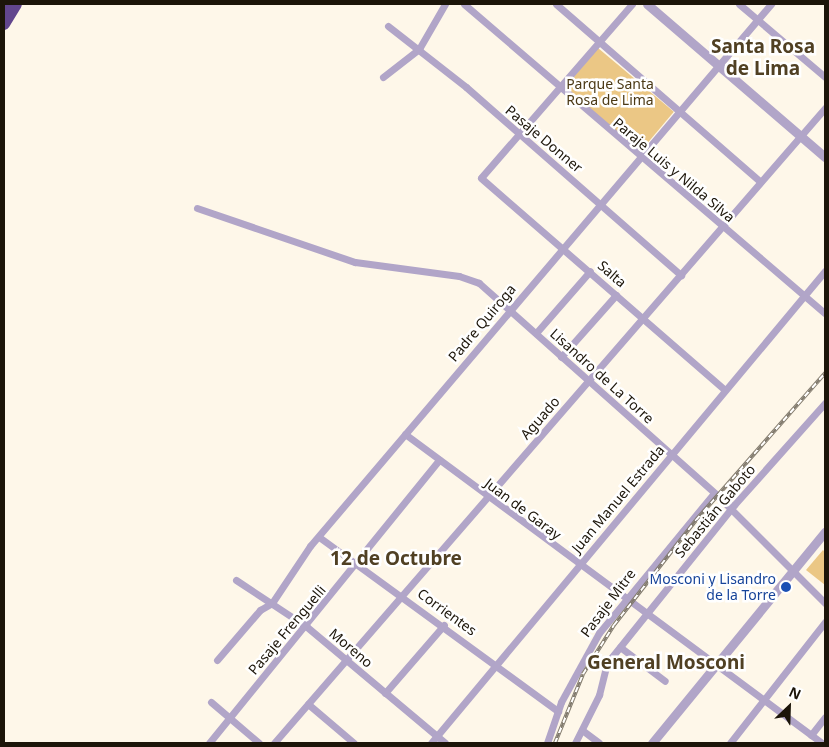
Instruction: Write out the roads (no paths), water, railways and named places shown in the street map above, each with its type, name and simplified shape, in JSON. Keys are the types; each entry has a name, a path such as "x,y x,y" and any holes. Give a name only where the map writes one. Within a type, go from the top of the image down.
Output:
{"highway":[{"path":"4,24 16,4"}],"street":[{"path":"383,77 419,49 445,4"},
{"name":"Paraje Luis y Nilda Silva","path":"464,4 639,158 825,313"},
{"path":"556,4 761,182"},
{"path":"519,135 632,4"},
{"path":"647,4 825,157"},
{"path":"739,4 825,77"},
{"name":"Padre Quiroga","path":"217,660 260,610 272,603 318,537 771,4"},
{"name":"Pasaje Donner","path":"388,26 419,49 601,203 681,275"},
{"name":"Aguado","path":"274,743 825,108"},
{"name":"Salta","path":"519,135 482,178 725,390"},
{"name":"Lisandro de La Torre","path":"197,208 355,262 466,277 511,310 714,493 729,511 791,573 825,603"},
{"path":"536,333 590,271"},
{"name":"Juan Manuel Estrada","path":"431,743 825,271"},
{"path":"561,357 616,294"},
{"name":"Sebastián Gaboto","path":"575,743 599,695 604,669 644,614 729,511 825,403"},
{"name":"Juan de Garay","path":"405,434 579,566 822,743"},
{"name":"Pasaje Frenguelli","path":"209,743 307,627 355,563 439,460"},
{"name":"Pasaje Mitre","path":"547,743 558,711 592,644 625,600 714,493"},
{"path":"652,743 714,665 825,532"},
{"name":"Corrientes","path":"318,537 402,595 558,711"},
{"name":"Moreno","path":"236,580 307,627 445,743"},
{"path":"730,743 825,622"},
{"path":"385,693 444,626"},
{"path":"620,647 664,681"},
{"path":"212,702 259,743"},
{"path":"308,704 354,743"},
{"path":"811,735 825,717"},
{"path":"582,730 599,743"}],"railway":[{"path":"555,743 583,674 614,625 696,520 825,373"}],"place":[{"name":"Mosconi y Lisandro de la Torre","path":"786,587"}],"district":[{"name":"Santa Rosa de Lima","path":"763,58"},
{"name":"12 de Octubre","path":"396,559"},
{"name":"General Mosconi","path":"666,663"}],"park label":[{"name":"Parque Santa Rosa de Lima","path":"610,92"}]}
